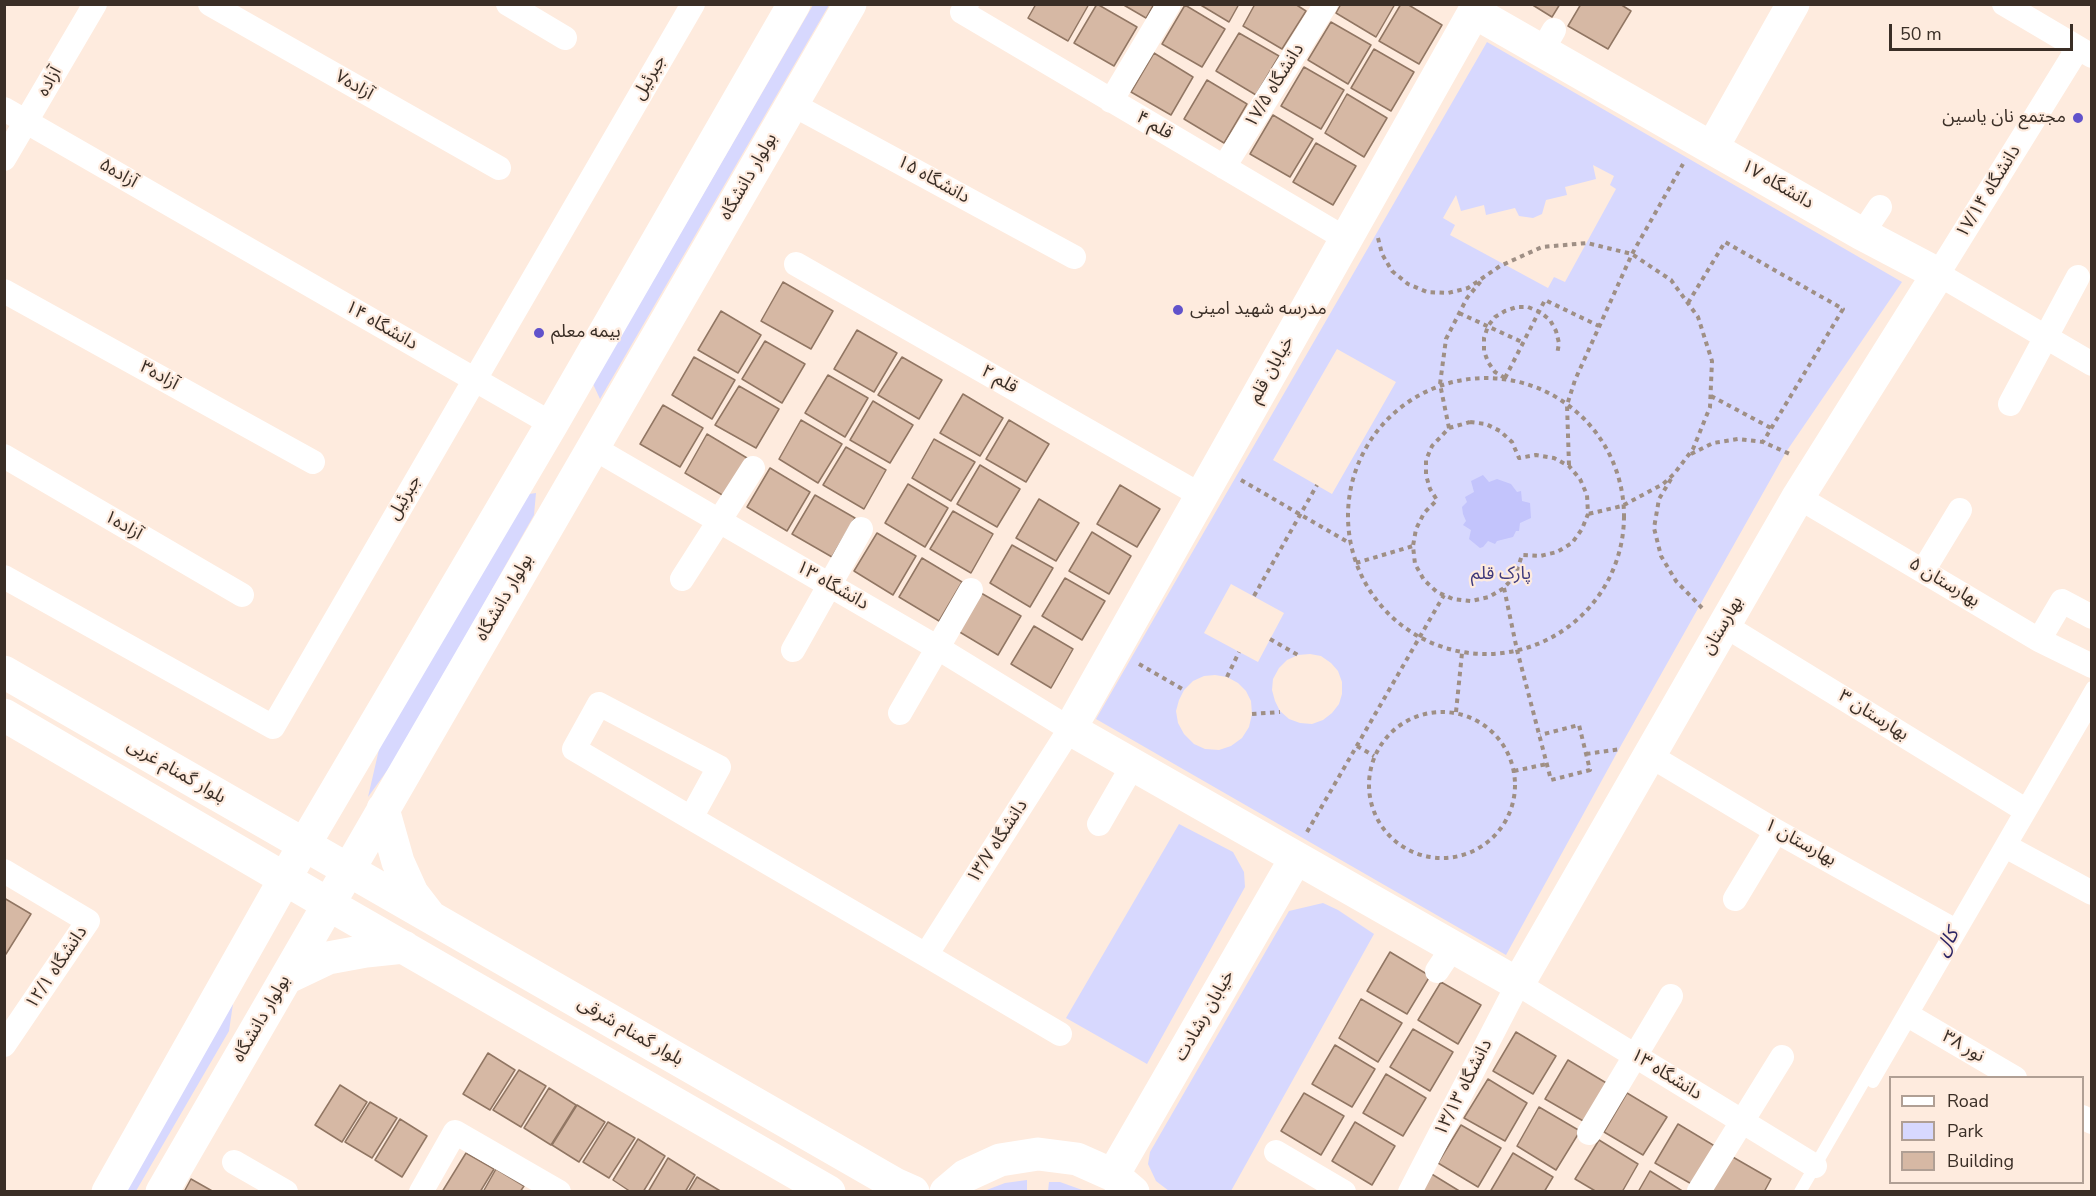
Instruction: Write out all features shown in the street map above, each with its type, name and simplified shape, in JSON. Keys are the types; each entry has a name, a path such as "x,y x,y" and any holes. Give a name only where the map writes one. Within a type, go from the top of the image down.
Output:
{"main road":[{"path":"108,1191 304,845 552,424 795,4"},
{"name":"بولوار دانشگاه","path":"162,1191 850,4"},
{"path":"1705,144 1793,4"},
{"name":"دانشگاه ۱۷","path":"1472,7 1548,40 1705,144 1862,234 1938,274"},
{"name":"خیابان قلم","path":"1070,729 1352,228 1472,7"},
{"name":"بهارستان","path":"1518,984 1798,497 1938,274"},
{"name":"بلوار گمنام غربی","path":"4,672 348,871"},
{"name":"بلوار گمنام غربی","path":"4,715 328,904"},
{"path":"1070,729 1296,858 1445,959 1518,984"},
{"path":"383,809 398,862 412,892 432,919"},
{"name":"خیابان رشادت","path":"1123,1183 1296,858"},
{"name":"بلوار گمنام شرقی","path":"348,871 895,1184 913,1191"},
{"path":"328,904 830,1191"},
{"path":"286,978 328,958 404,947"},
{"path":"946,1191 964,1176 1000,1160 1038,1154 1077,1159 1123,1183"}],"street":[{"name":"آزاده","path":"4,159 95,4"},
{"name":"آزاده۷","path":"210,4 499,168"},
{"path":"508,4 565,38"},
{"name":"جبرئیل","path":"4,577 273,727 693,4"},
{"path":"1111,101 1169,4"},
{"name":"دانشگاه ۱۷/۵","path":"1224,167 1326,4"},
{"path":"2004,4 2084,52"},
{"name":"قلم ۴","path":"965,8 1111,101 1224,167 1352,228"},
{"name":"دانشگاه ۱۷/۱۴","path":"1938,274 2084,52"},
{"name":"دانشگاه ۱۵","path":"792,104 1074,257"},
{"name":"آزاده۵","path":"4,109 210,227"},
{"path":"1862,234 1880,207"},
{"name":"دانشگاه ۱۴","path":"210,227 552,424"},
{"name":"قلم ۲","path":"796,264 1202,496"},
{"name":"دانشگاه ۱۷","path":"1938,274 2091,364"},
{"path":"2010,404 2078,277"},
{"name":"آزاده۳","path":"4,291 313,462"},
{"name":"دانشگاه ۱۳","path":"592,447 938,648 1070,729"},
{"name":"آزاده۱","path":"4,456 242,595"},
{"path":"682,579 753,468"},
{"name":"بهارستان ۵","path":"1798,497 2039,640 2091,666"},
{"path":"1923,571 1960,510"},
{"path":"793,650 861,528"},
{"path":"900,713 971,590"},
{"path":"2039,640 2062,602 2091,617"},
{"name":"بهارستان ۳","path":"1724,625 2022,808"},
{"path":"691,818 719,767 599,704 574,749 691,818 926,955 1060,1034"},
{"name":"دانشگاه ۱۳/۷","path":"926,955 1070,729"},
{"name":"بهارستان ۱","path":"1649,755 1776,831 1952,928"},
{"path":"1099,824 1133,765"},
{"path":"1735,899 1776,831"},
{"path":"2009,848 2091,893"},
{"name":"دانشگاه ۱۲/۱","path":"4,871 88,921 6,1039"},
{"name":"دانشگاه ۱۳","path":"1518,984 1815,1166"},
{"name":"دانشگاه ۱۳/۱۳","path":"1410,1191 1518,984"},
{"path":"1589,1133 1671,996"},
{"name":"نور ۳۸","path":"1911,1017 2013,1076"},
{"path":"1699,1191 1782,1057"},
{"path":"421,1191 455,1132 559,1191"},
{"path":"1276,1152 1344,1191"},
{"path":"234,1162 286,1191"}],"lane":[{"path":"1800,1191 2091,687"},
{"path":"1809,1191 2091,707"}],"path":[{"path":"1569,466 1567,405 1575,380 1622,281 1632,254 1705,144"},
{"path":"1352,228 1377,234 1382,254 1392,271 1408,284 1427,292 1448,293 1468,288 1500,266 1542,247 1587,243 1632,254 1671,280 1698,317 1712,361 1710,407 1693,449 1659,499 1654,528 1660,556 1676,581 1698,605 1724,625"},
{"path":"1688,303 1725,242 1843,309 1763,442"},
{"path":"1449,428 1440,384 1446,339 1467,298 1485,277"},
{"path":"1505,378 1545,300 1599,326"},
{"path":"1505,378 1440,384 1404,405 1372,438 1352,480 1347,525 1358,570 1383,609 1419,638 1462,653 1507,653 1550,639 1587,612 1612,575 1624,531 1622,486 1604,444 1575,410 1535,387 1505,378 1495,372 1486,356 1484,338 1488,326 1495,317 1505,310 1528,307 1540,312 1550,320 1556,330 1559,343 1557,355"},
{"path":"1459,313 1524,342"},
{"path":"1710,396 1771,428"},
{"path":"1470,422 1486,424 1500,431 1512,442 1519,458 1536,455 1554,458 1569,466 1580,479 1587,495 1588,514 1582,529 1572,543 1557,552 1540,556 1522,555 1516,574 1504,588 1489,597 1471,601 1454,599 1437,592 1424,580 1415,564 1413,546 1416,529 1424,513 1437,500 1430,489 1426,475 1426,460 1432,446 1449,428 1470,422"},
{"path":"1588,514 1622,506 1663,484 1690,455 1713,443 1738,439 1763,442 1817,466"},
{"path":"1218,467 1352,544"},
{"path":"1254,596 1317,485"},
{"path":"1356,563 1413,546"},
{"path":"1504,588 1517,650 1551,780 1590,770 1579,725 1540,735"},
{"path":"1296,858 1304,839 1444,595"},
{"path":"1270,639 1298,655"},
{"path":"1114,650 1184,690"},
{"path":"1227,676 1239,652"},
{"path":"1456,712 1462,653"},
{"path":"1252,714 1280,712"},
{"path":"1431,712 1456,712 1480,721 1499,738 1512,759 1516,784 1512,808 1500,830 1483,846 1461,856 1438,858 1415,853 1395,841 1379,823 1370,802 1368,779 1374,756 1387,735 1407,720 1431,712"},
{"path":"1357,746 1374,756"},
{"path":"1514,771 1547,765"}],"green space":[{"path":"813,5 829,5 600,399 593,384"},
{"name":"پارک قلم","path":"1487,42 1902,282 1786,452 1506,955 1096,719","holes":["1593,165 1614,176 1610,185 1616,189 1565,282 1554,277 1548,288 1450,235 1455,225 1443,218 1456,195 1461,211 1484,205 1486,215 1515,208 1519,216 1533,218 1542,214 1546,200 1567,195 1565,187 1596,179","1337,349 1396,382 1332,494 1273,460","1231,584 1284,613 1258,662 1204,633","1298,655 1321,656 1338,671 1342,682 1339,704 1323,720 1312,724 1300,723 1289,719 1280,711 1272,690 1273,679 1287,660","1204,676 1227,677 1246,691 1251,701 1252,714 1249,727 1242,738 1231,746 1219,750 1205,749 1194,744 1184,734 1178,723 1176,711 1184,690 1193,681"]},
{"path":"536,493 534,515 397,757 368,797 383,732 522,495"},
{"path":"1179,824 1233,852 1244,872 1245,887 1147,1064 1066,1018"},
{"path":"1323,903 1338,910 1374,934 1231,1191 1169,1191 1156,1181 1148,1164 1150,1152 1289,911"},
{"path":"234,997 229,1031 136,1191 121,1192"},
{"path":"1027,1180 1027,1191 984,1191 1005,1183"},
{"path":"1049,1182 1060,1182 1085,1191 1048,1191"}],"shaded area":[{"path":"1483,475 1489,482 1497,479 1511,484 1517,492 1521,491 1522,501 1530,503 1531,518 1520,523 1519,531 1516,531 1513,537 1497,541 1495,544 1488,541 1480,548 1469,539 1471,530 1463,525 1466,521 1462,507 1467,502 1465,497 1474,492 1471,481"}],"building":[{"path":"1036,4 1089,4 1068,41 1028,18"},
{"path":"1097,4 1137,27 1114,66 1074,43"},
{"path":"1122,4 1154,4 1146,18"},
{"path":"1199,4 1239,4 1229,22"},
{"path":"1255,4 1295,4 1306,11 1282,49 1243,26"},
{"path":"1341,4 1395,4 1376,37 1336,13"},
{"path":"1401,4 1407,4 1442,25 1419,64 1379,41"},
{"path":"1531,4 1560,4 1552,17"},
{"path":"1581,4 1620,4 1631,11 1608,49 1568,26"},
{"path":"1185,5 1225,29 1202,67 1162,44"},
{"path":"1331,22 1371,45 1348,84 1308,60"},
{"path":"1239,33 1279,56 1256,95 1216,71"},
{"path":"1374,49 1414,72 1391,111 1351,88"},
{"path":"1154,53 1193,77 1171,115 1131,92"},
{"path":"1304,67 1344,90 1321,129 1281,106"},
{"path":"1207,80 1247,104 1224,143 1184,119"},
{"path":"1347,94 1387,118 1364,157 1325,133"},
{"path":"1273,115 1313,139 1290,177 1250,154"},
{"path":"1316,143 1356,166 1333,205 1293,182"},
{"path":"783,282 833,311 811,349 761,321"},
{"path":"721,311 761,335 738,373 698,350"},
{"path":"857,330 897,353 874,392 834,369"},
{"path":"765,341 805,364 782,403 742,379"},
{"path":"694,357 735,380 712,419 672,395"},
{"path":"902,357 942,380 919,419 878,395"},
{"path":"828,375 868,398 845,437 805,413"},
{"path":"739,386 779,409 756,448 715,425"},
{"path":"963,394 1003,418 980,456 940,433"},
{"path":"873,401 913,425 890,463 850,440"},
{"path":"663,405 703,428 680,467 640,444"},
{"path":"801,420 842,444 818,483 779,459"},
{"path":"1009,420 1049,444 1026,482 986,459"},
{"path":"707,434 747,458 724,496 685,473"},
{"path":"934,439 975,462 951,501 912,478"},
{"path":"846,447 886,470 864,509 823,485"},
{"path":"980,465 1020,489 997,527 957,504"},
{"path":"770,468 810,492 787,531 747,507"},
{"path":"908,484 948,508 925,547 885,523"},
{"path":"1120,485 1160,509 1137,547 1097,524"},
{"path":"815,495 855,518 832,557 792,534"},
{"path":"1039,499 1079,523 1056,561 1016,538"},
{"path":"953,511 993,534 971,573 930,549"},
{"path":"1092,532 1131,556 1109,594 1069,571"},
{"path":"877,533 916,556 893,595 854,571"},
{"path":"1012,545 1053,568 1030,607 990,583"},
{"path":"922,558 962,582 939,621 899,597"},
{"path":"1065,578 1105,601 1082,640 1042,616"},
{"path":"981,593 1021,616 998,655 958,631"},
{"path":"1034,626 1073,649 1051,688 1011,664"},
{"path":"4,898 31,914 6,954 4,953"},
{"path":"1390,952 1430,976 1407,1014 1367,991"},
{"path":"1441,982 1481,1005 1458,1044 1418,1020"},
{"path":"1361,999 1402,1023 1378,1062 1339,1038"},
{"path":"1413,1029 1453,1052 1430,1091 1390,1067"},
{"path":"1516,1032 1556,1056 1533,1094 1493,1071"},
{"path":"1335,1045 1375,1069 1352,1107 1312,1084"},
{"path":"488,1053 515,1070 490,1110 463,1094"},
{"path":"1568,1060 1608,1084 1585,1122 1545,1099"},
{"path":"519,1070 546,1086 521,1127 493,1110"},
{"path":"1386,1074 1426,1098 1403,1136 1363,1113"},
{"path":"1488,1079 1527,1103 1505,1141 1464,1118"},
{"path":"340,1085 367,1102 342,1142 315,1125"},
{"path":"549,1088 576,1105 551,1145 524,1128"},
{"path":"1304,1093 1344,1116 1321,1155 1281,1131"},
{"path":"1627,1093 1667,1117 1643,1155 1604,1132"},
{"path":"370,1102 397,1118 372,1158 345,1142"},
{"path":"577,1105 605,1122 579,1162 552,1145"},
{"path":"1539,1107 1580,1131 1556,1170 1517,1146"},
{"path":"400,1119 427,1136 402,1177 375,1160"},
{"path":"608,1122 635,1138 609,1178 583,1162"},
{"path":"1355,1122 1395,1146 1372,1185 1332,1161"},
{"path":"1678,1124 1718,1148 1695,1186 1655,1163"},
{"path":"1461,1125 1501,1148 1478,1187 1438,1163"},
{"path":"638,1139 665,1156 643,1192 631,1192 613,1180"},
{"path":"1599,1140 1638,1164 1622,1192 1597,1192 1575,1179"},
{"path":"466,1153 494,1169 480,1192 442,1192"},
{"path":"1513,1153 1553,1177 1544,1192 1490,1192"},
{"path":"1731,1156 1771,1179 1764,1192 1710,1192"},
{"path":"668,1158 695,1175 685,1192 648,1192"},
{"path":"496,1169 524,1186 520,1192 483,1192"},
{"path":"1650,1171 1684,1192 1638,1192"},
{"path":"1430,1173 1461,1192 1419,1192"},
{"path":"697,1177 722,1192 688,1192"},
{"path":"191,1179 214,1192 184,1192"}],"place":[{"name":"مجتمع نان یاسین","path":"2078,118"},
{"name":"مدرسه شهید امینی","path":"1178,310"},
{"name":"بیمه معلم","path":"539,333"}],"water label":[{"name":"کال","path":"1948,943"}]}
